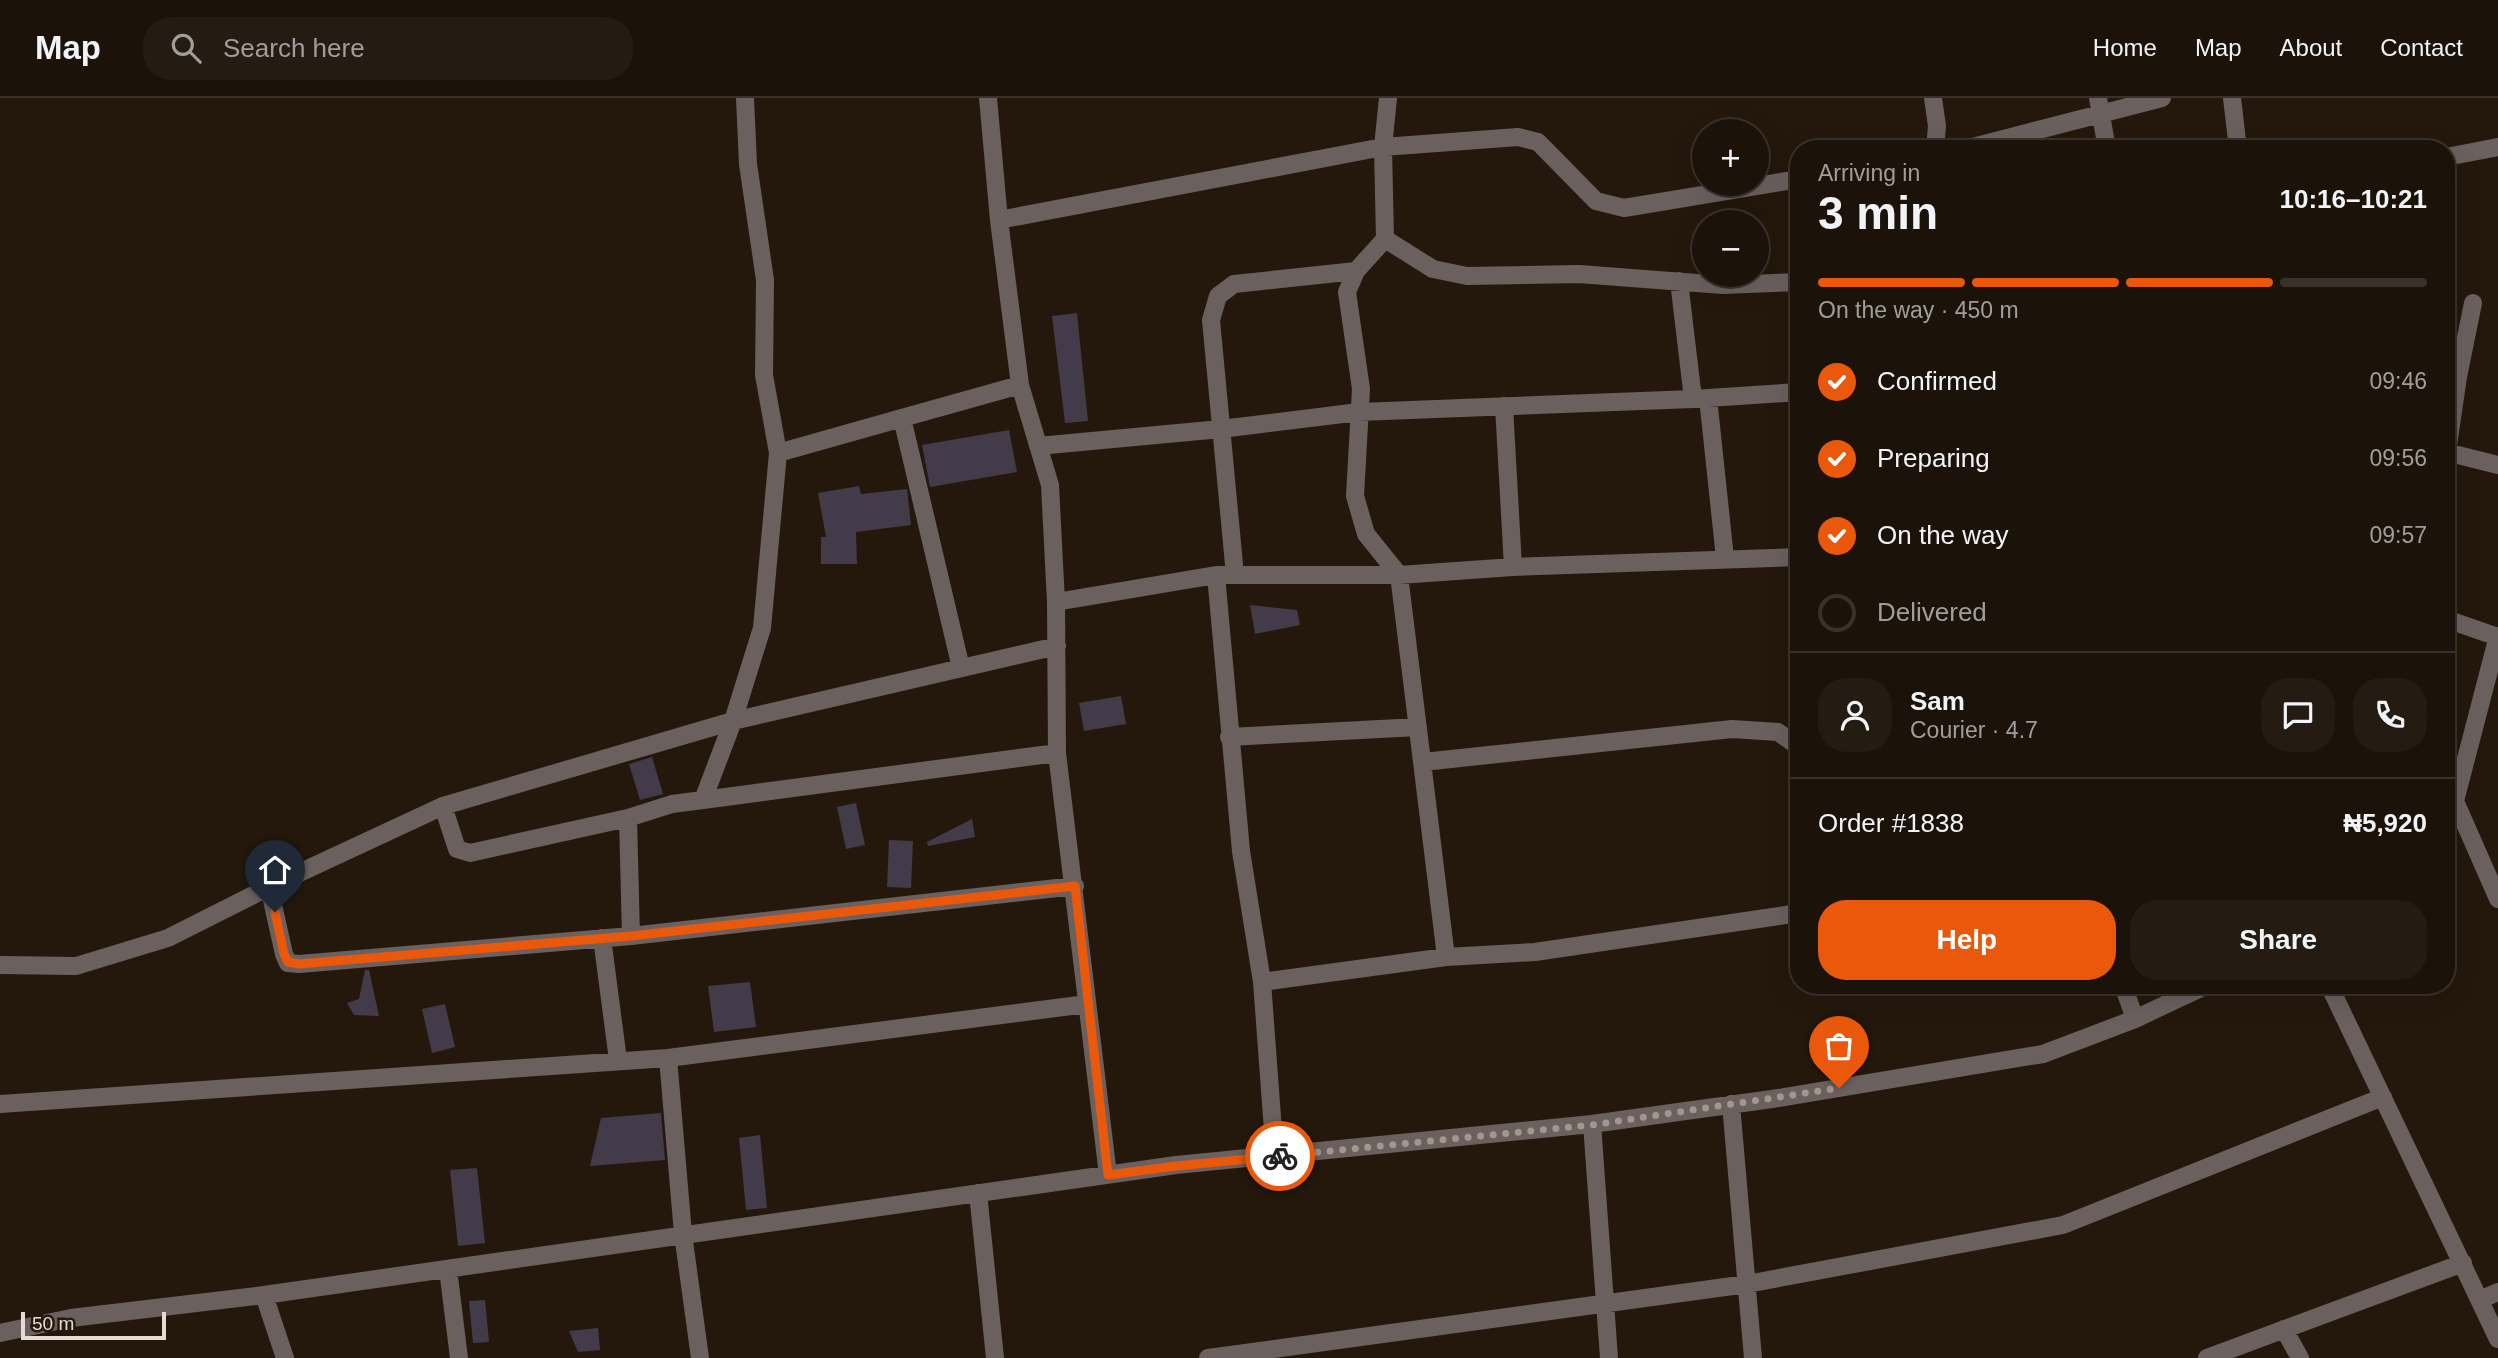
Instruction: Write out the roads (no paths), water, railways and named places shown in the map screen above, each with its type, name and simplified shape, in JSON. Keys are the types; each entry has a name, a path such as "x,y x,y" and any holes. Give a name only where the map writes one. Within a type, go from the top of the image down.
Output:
{"street":[{"path":"703,800 733,721 762,628 778,453 764,374 765,280 748,164 745,98"},
{"path":"988,98 999,220 1020,385 1050,485 1056,602 1057,753 1108,1175"},
{"path":"1388,98 1383,147 1385,239 1356,271 1347,292 1361,389 1355,496 1366,534 1399,575 1446,957"},
{"path":"1933,98 1936,140"},
{"path":"1993,140 2099,106 2162,98"},
{"path":"2232,98 2237,140"},
{"path":"2099,106 2105,140"},
{"path":"999,220 1383,147 1518,138 1538,142 1596,201 1624,208 1790,180"},
{"path":"2455,155 2498,147"},
{"path":"1385,239 1433,269 1467,276 1579,274 1723,285 1790,282"},
{"path":"1235,575 1211,320 1217,296 1234,284 1356,271"},
{"path":"1679,281 1701,399 1725,558"},
{"path":"2455,397 2473,303"},
{"path":"778,453 1020,385"},
{"path":"1038,446 1221,429 1359,412 1701,399 1790,393"},
{"path":"1504,407 1513,567"},
{"path":"902,418 961,668"},
{"path":"2455,454 2498,465"},
{"path":"1056,602 1216,575 1399,575 1513,567 1790,557"},
{"path":"1216,575 1241,851 1262,982 1275,1157"},
{"path":"2455,622 2498,636 2455,785"},
{"path":"0,965 76,966 168,938 269,887 443,806 733,721 1056,646"},
{"path":"1229,737 1418,727"},
{"path":"1423,762 1732,729 1778,732 1790,741"},
{"path":"443,806 457,849 470,853 628,818 672,804 1057,753"},
{"path":"2455,808 2498,899"},
{"path":"628,818 631,936"},
{"path":"269,887 284,954 288,962 299,964 631,936 1075,886"},
{"path":"1262,982 1446,957 1535,952 1790,915"},
{"path":"602,938 618,1060"},
{"path":"2126,994 2135,1019"},
{"path":"0,1334 71,1318 264,1295 1108,1175 1592,1125 1731,1104 2043,1054 2135,1019 2188,994"},
{"path":"2333,994 2498,1339"},
{"path":"0,1104 668,1058 1087,1004"},
{"path":"668,1058 683,1234 700,1358"},
{"path":"1208,1358 1747,1284 2063,1225 2383,1097"},
{"path":"1731,1104 1753,1358"},
{"path":"1592,1125 1609,1358"},
{"path":"978,1194 995,1358"},
{"path":"2207,1358 2463,1264"},
{"path":"448,1269 459,1358"},
{"path":"2480,1300 2498,1293"},
{"path":"264,1295 285,1358"},
{"path":"2284,1329 2300,1358"}]}
